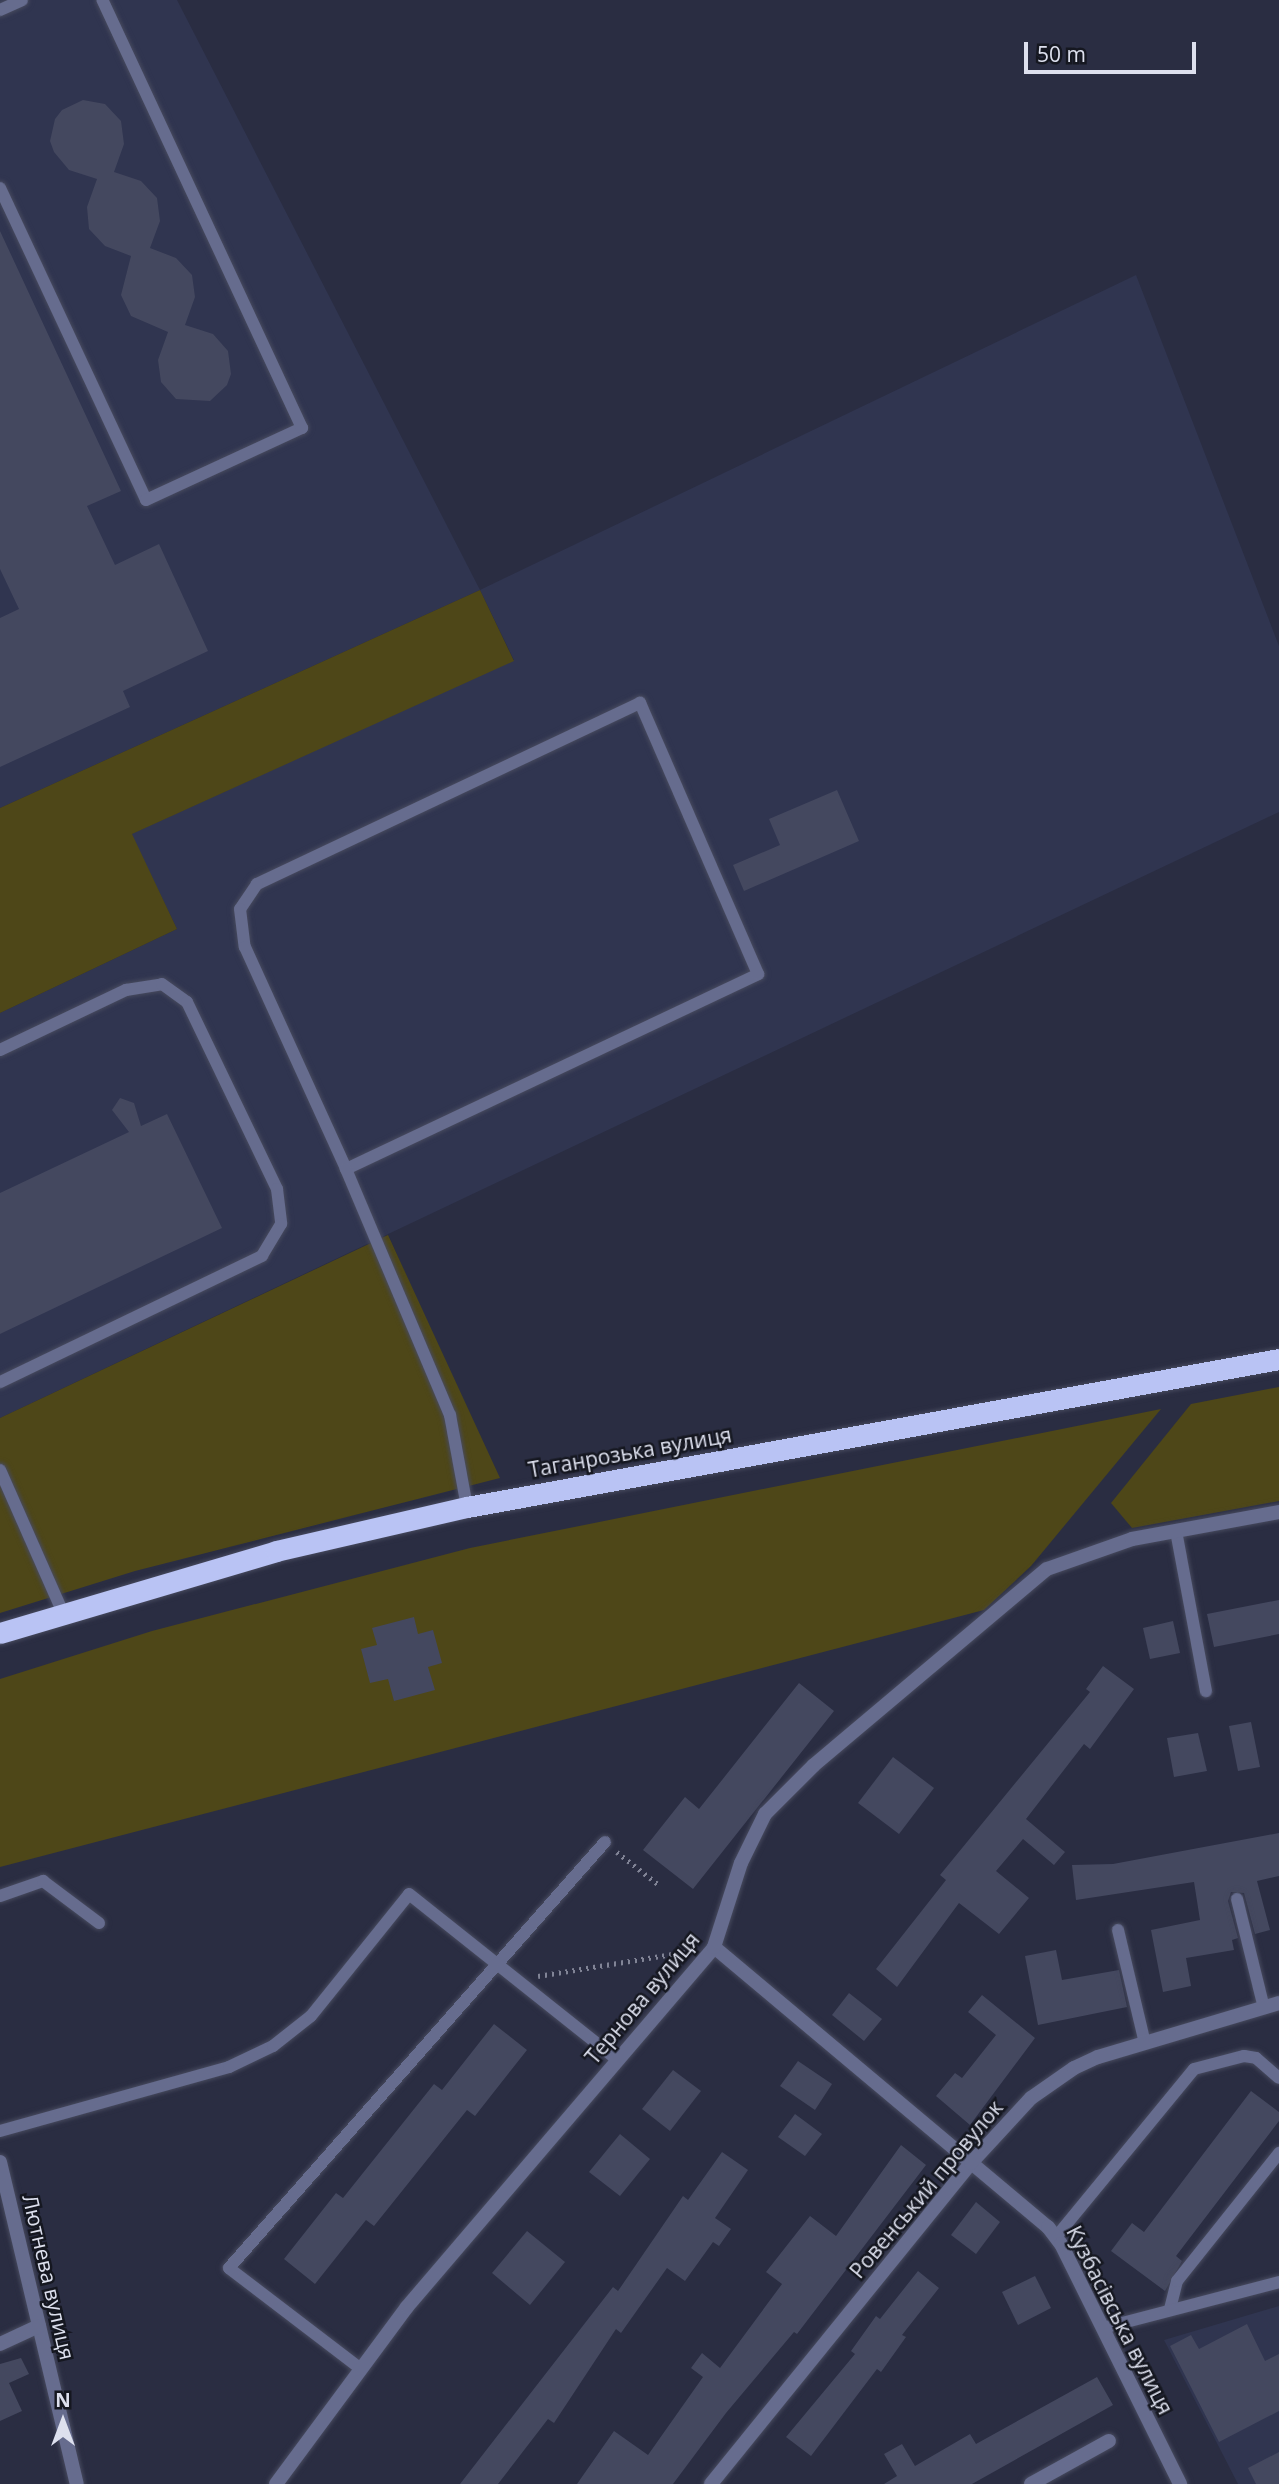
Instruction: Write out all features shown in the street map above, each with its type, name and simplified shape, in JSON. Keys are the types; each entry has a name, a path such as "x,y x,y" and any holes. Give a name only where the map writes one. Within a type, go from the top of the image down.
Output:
{"highway":[{"name":"Таганрозька вулиця","path":"0,1633 276,1551 467,1507 1279,1359"}],"street":[{"name":"Тернова вулиця","path":"276,2484 407,2307 713,1947 741,1863 765,1814 814,1765 1047,1569 1132,1539 1279,1511"},
{"name":"Кузбасівська вулиця","path":"713,1947 971,2162 1056,2237 1180,2484"},
{"name":"Ровенський провулок","path":"711,2484 971,2162 1052,2081 1098,2057 1279,2003"},
{"name":"Лютнева вулиця","path":"0,2162 77,2484"},
{"path":"0,2344 39,2326"},
{"path":"1031,2484 1109,2441"}],"lane":[{"path":"0,10 22,0"},
{"path":"0,188 146,500 302,428 102,0"},
{"path":"346,1169 758,974 640,703 257,884 240,909 245,947 346,1169 450,1415 467,1507"},
{"path":"0,1050 126,990 162,984 187,1002 277,1189 281,1224 262,1256 0,1382"},
{"path":"0,1470 64,1614"},
{"path":"1176,1531 1206,1691"},
{"path":"361,2369 229,2268 605,1842"},
{"path":"0,1896 43,1881 99,1923"},
{"path":"0,2131 229,2067 273,2046 311,2016 409,1894 618,2060"},
{"path":"1237,1899 1264,2008"},
{"path":"1118,1930 1145,2043"},
{"path":"1056,2237 1194,2069 1244,2056 1256,2058 1279,2078"},
{"path":"1170,2309 1177,2281 1279,2153"},
{"path":"1103,2328 1279,2282"}],"path":[{"path":"605,1842 658,1884"},
{"path":"517,1980 713,1947"}],"shaded area":[{"path":"0,0 177,0 480,590 0,808"},
{"path":"1136,275 1279,646 1279,812 0,1418 0,1013 177,929 131,834 514,660 480,590"},
{"path":"480,590 514,661 132,834 177,929 0,1013 0,808"},
{"path":"388,1235 500,1478 135,1571 0,1613 0,1418"},
{"path":"1279,1387 1279,1501 1132,1528 1111,1503 1191,1404"},
{"path":"1161,1409 1031,1566 984,1610 0,1867 0,1679 152,1631 470,1548"},
{"path":"1279,2306 1279,2484 1238,2484 1164,2340"}],"building":[{"path":"83,100 105,104 121,121 124,144 114,172 141,181 157,198 160,221 150,248 176,258 192,275 195,297 185,325 213,334 228,351 231,374 227,385 210,401 176,399 161,382 158,360 168,332 131,316 121,295 131,256 105,246 89,229 87,207 97,179 69,170 54,152 50,141 55,119 62,110"},
{"path":"0,231 121,491 87,506 115,565 159,544 208,651 123,691 130,707 0,767 0,618 19,609 0,569"},
{"path":"837,790 859,841 744,891 733,865 780,845 769,819"},
{"path":"120,1098 134,1103 141,1126 167,1114 222,1228 0,1334 0,1193 129,1132 112,1110"},
{"path":"1279,1600 1279,1634 1214,1647 1207,1614"},
{"path":"414,1617 418,1634 433,1630 442,1663 428,1667 435,1690 394,1701 388,1679 370,1683 361,1649 377,1645 372,1628"},
{"path":"1173,1621 1180,1653 1150,1659 1143,1628"},
{"path":"1103,1666 1134,1689 1090,1749 1084,1744 1026,1819 1065,1852 1054,1865 1023,1839 996,1871 1029,1898 999,1934 959,1903 897,1987 876,1969 946,1880 940,1875 1090,1692 1086,1689"},
{"path":"799,1683 834,1711 693,1889 643,1850 685,1797 699,1809"},
{"path":"1251,1722 1260,1767 1238,1771 1229,1726"},
{"path":"1198,1733 1207,1771 1174,1777 1167,1738"},
{"path":"893,1757 934,1788 899,1834 858,1803"},
{"path":"1279,1833 1279,1876 1257,1881 1270,1930 1255,1934 1244,1893 1231,1892 1228,1901 1238,1938 1232,1940 1234,1950 1186,1958 1191,1986 1163,1992 1151,1930 1200,1920 1194,1882 1076,1900 1072,1865 1113,1864"},
{"path":"1056,1950 1062,1980 1119,1970 1127,2007 1038,2025 1025,1956"},
{"path":"849,1993 882,2019 864,2041 832,2015"},
{"path":"982,1995 1035,2038 970,2125 936,2096 955,2073 962,2078 996,2035 968,2012"},
{"path":"494,2024 527,2050 475,2116 467,2110 374,2226 366,2220 315,2284 284,2259 336,2193 343,2198 434,2084 442,2090"},
{"path":"798,2061 832,2084 815,2110 780,2086"},
{"path":"673,2070 701,2091 670,2131 642,2109"},
{"path":"1251,2091 1279,2112 1279,2121 1176,2256 1182,2261 1165,2291 1111,2251 1132,2223 1144,2232"},
{"path":"795,2114 822,2134 805,2156 778,2137"},
{"path":"620,2134 650,2159 620,2196 589,2172"},
{"path":"901,2145 926,2165 797,2334 794,2332 726,2413 673,2484 577,2484 614,2431 648,2455 703,2377 691,2368 702,2353 720,2368 782,2284 766,2272 810,2216 836,2236"},
{"path":"722,2152 748,2170 715,2218 731,2229 719,2246 713,2242 685,2281 667,2268 621,2333 616,2329 554,2423 548,2419 498,2484 460,2484 613,2287 618,2291 683,2196 688,2200"},
{"path":"976,2202 1000,2222 976,2254 951,2235"},
{"path":"527,2231 565,2262 530,2305 492,2273"},
{"path":"918,2271 939,2288 902,2335 906,2337 881,2372 877,2369 811,2456 786,2437 855,2354 851,2351 876,2316 880,2319"},
{"path":"1035,2276 1051,2308 1018,2325 1002,2292"},
{"path":"1247,2324 1265,2361 1279,2354 1279,2411 1219,2442 1170,2346 1191,2335 1199,2349"},
{"path":"21,2358 29,2374 9,2383 22,2411 0,2421 0,2364"},
{"path":"1097,2377 1113,2405 972,2484 884,2484 897,2476 884,2454 902,2444 915,2466 970,2434 976,2444"},
{"path":"1279,2452 1279,2484 1256,2484 1248,2468"}]}
